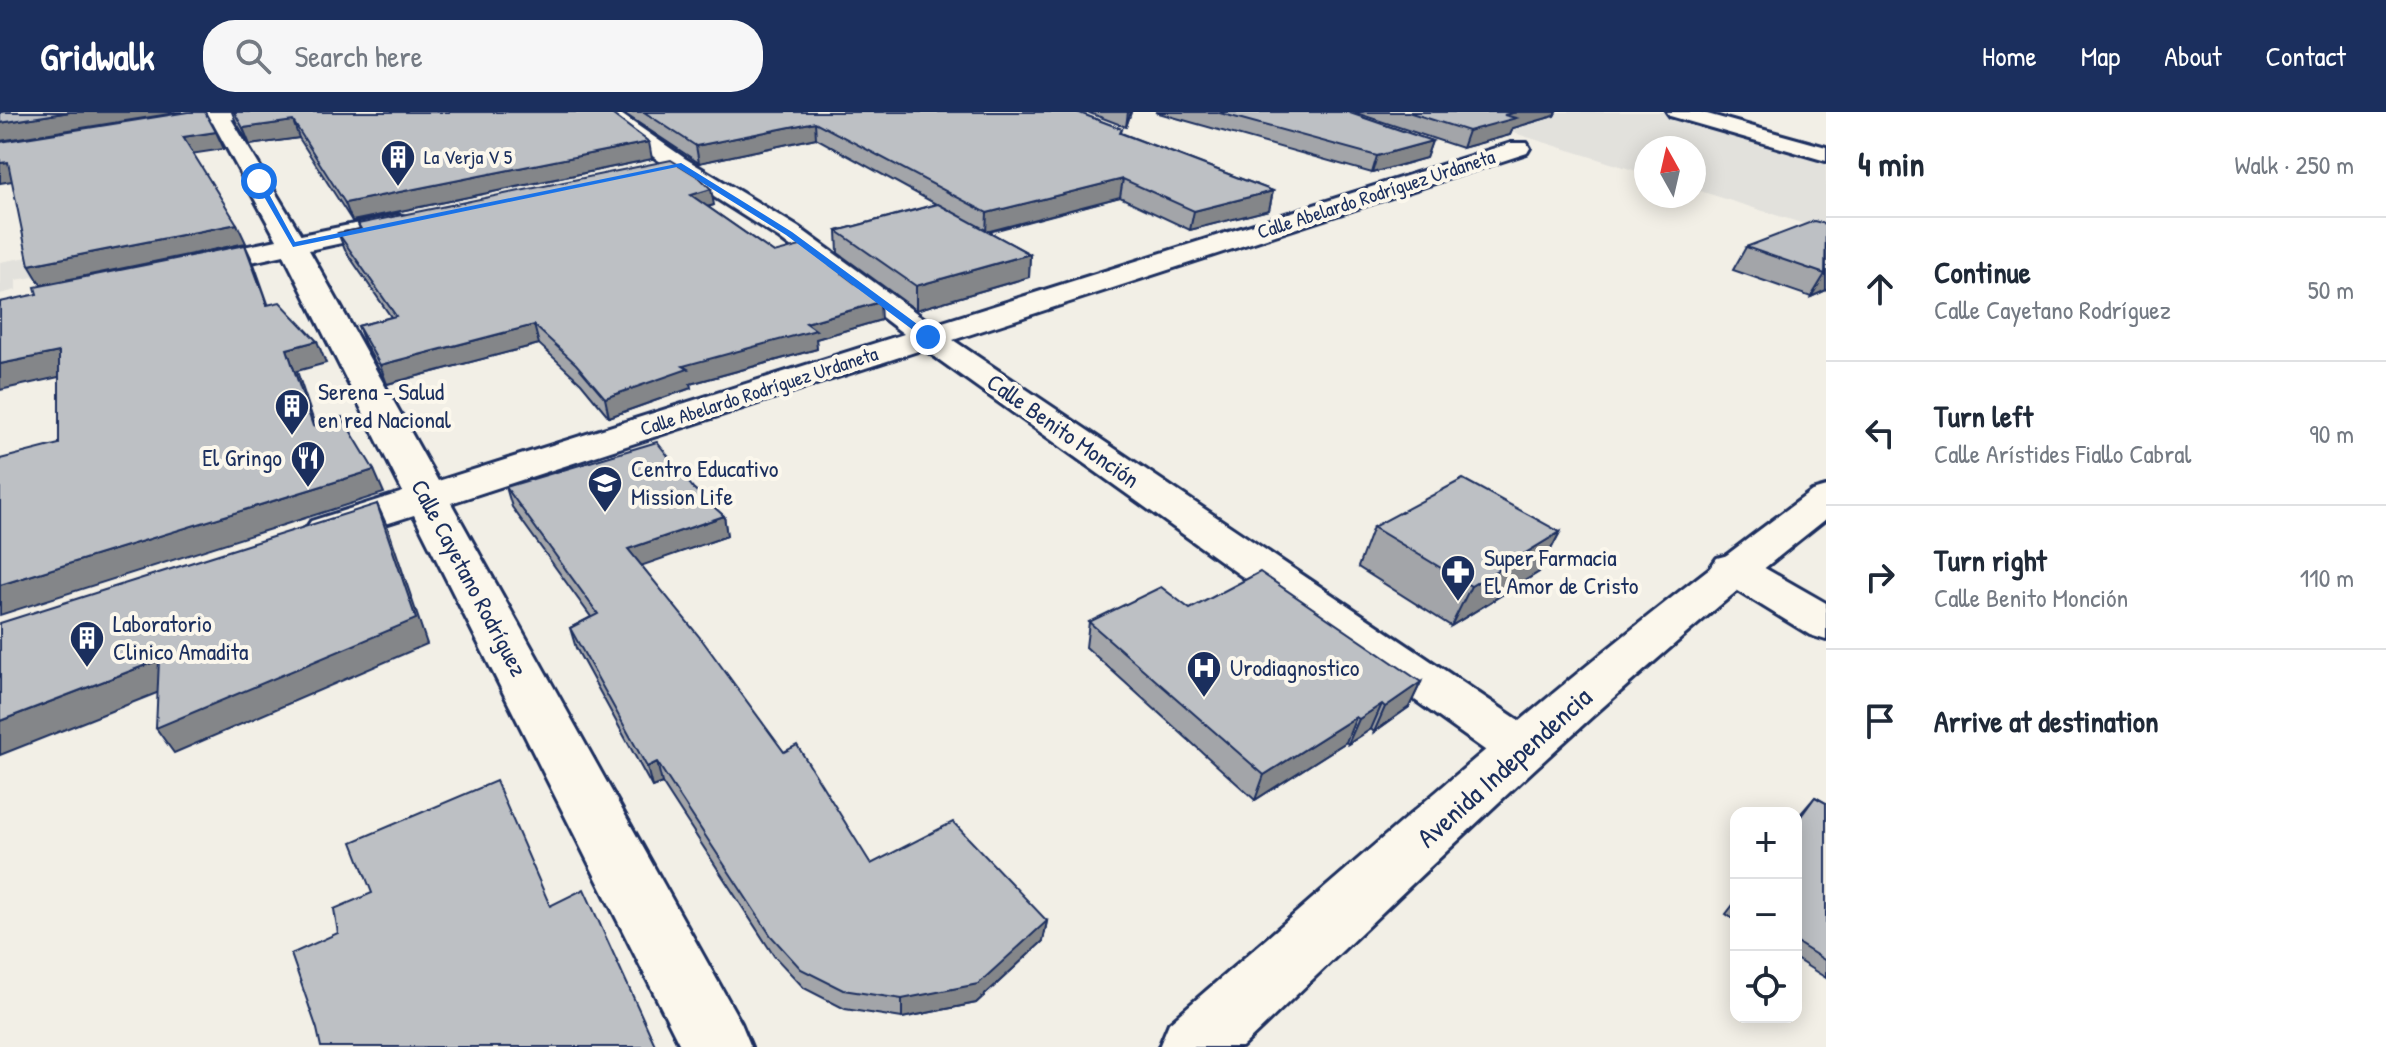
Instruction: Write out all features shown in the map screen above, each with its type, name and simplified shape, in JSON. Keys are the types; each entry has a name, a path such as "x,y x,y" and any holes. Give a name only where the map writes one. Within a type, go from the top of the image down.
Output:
{"street":[{"name":"Calle Benito Monción","path":"604,112 663,168 789,233 928,337 1522,749"},
{"path":"1677,112 1826,154"},
{"path":"125,131 225,113"},
{"name":"Calle Cayetano Rodríguez","path":"225,113 717,1047"},
{"name":"Calle Abelardo Rodríguez Urdaneta","path":"294,540 1322,212 1457,158 1519,148"},
{"path":"1279,196 1322,212"},
{"path":"170,271 416,219"},
{"name":"Avenida Independencia","path":"1193,1047 1522,749 1732,568 1826,499"},
{"path":"1732,568 1826,624"}],"shaded area":[{"path":"1447,112 1663,112 1826,158 1826,231 1706,193 1706,136 1634,136 1634,170"},
{"path":"34,256 39,276 16,280 16,290 0,294 0,262"}],"building":[{"path":"0,112 70,112 0,123"},
{"path":"188,112 205,112 216,132 183,137 237,224 29,265 8,162 0,163 0,142"},
{"path":"234,112 609,112 649,142 345,203 293,121 243,128"},
{"path":"644,112 1077,112 1122,129 1120,133 1273,191 1194,211 1123,179 987,213 815,122 696,146"},
{"path":"1216,112 1347,112 1432,141 1377,156"},
{"path":"1408,112 1517,112 1504,115 1516,118 1468,131"},
{"path":"671,160 700,178 711,189 691,195 774,253 804,245 880,302 806,323 816,330 683,366 688,369 605,398 576,364 534,325 380,365 358,326 396,316 338,233 361,229 358,224"},
{"path":"938,204 1030,254 916,286 837,231"},
{"path":"1814,221 1826,224 1825,274 1746,247"},
{"path":"245,245 267,305 280,302 317,341 287,349 313,426 342,417 374,470 0,585 0,459 59,444 59,352 0,364 0,302 37,294 35,287"},
{"path":"657,442 694,489 724,516 628,549 702,640 784,752 797,745 871,864 953,822 1047,921 978,984 902,999 843,990 801,969 771,936 657,762 647,767 570,628 598,614 506,487"},
{"path":"1463,479 1560,532 1471,586 1373,527"},
{"path":"377,504 416,619 156,728 159,660 0,721 0,623"},
{"path":"1260,572 1421,682 1385,707 1382,704 1359,719 1356,717 1264,775 1089,622 1161,587 1190,609"},
{"path":"496,781 550,906 584,889 656,1047 321,1047 291,954 338,933 334,909 372,893 352,842"},
{"path":"1815,797 1826,803 1826,961 1802,946 1802,815"}],"place":[{"name":"La Verja V 5","path":"398,188"},
{"name":"Serena - Salud en red Nacional","path":"292,437"},
{"name":"El Gringo","path":"308,489"},
{"name":"Centro Educativo Mission Life","path":"605,514"},
{"name":"Super Farmacia El Amor de Cristo","path":"1458,603"},
{"name":"Laboratorio Clinico Amadita","path":"87,669"},
{"name":"Urodiagnostico","path":"1204,699"}],"route":[{"path":"259,181 293,245 678,164 789,233 928,337"}]}
